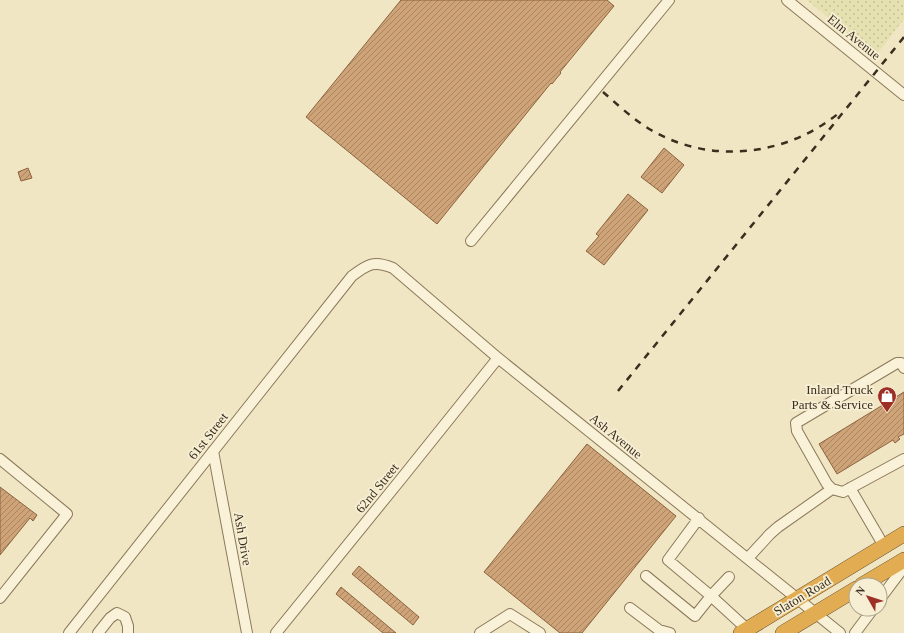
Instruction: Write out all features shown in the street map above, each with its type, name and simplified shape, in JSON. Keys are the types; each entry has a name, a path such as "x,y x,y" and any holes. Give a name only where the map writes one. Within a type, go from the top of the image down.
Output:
{"highway":[{"name":"Slaton Road","path":"744,631 904,534"},
{"path":"875,577 904,560"},
{"name":"Slaton Road","path":"783,633 848,594"}],"street":[{"path":"471,241 669,0"},
{"name":"Elm Avenue","path":"787,0 904,95"},
{"name":"Ash Avenue","path":"374,263 384,264 394,268 498,358 699,518 840,633"},
{"name":"61st Street","path":"74,631 213,451 352,276 364,267 374,263"},
{"name":"62nd Street","path":"276,633 498,358"},
{"path":"904,368 901,363 897,363 796,423 797,431 827,484 832,489 843,492 904,459"},
{"name":"Ash Drive","path":"213,451 247,633"},
{"path":"0,459 66,514 0,598"},
{"path":"850,488 884,546"},
{"path":"748,558 778,527 832,489"},
{"path":"699,518 668,560 711,596 744,631"},
{"path":"888,588 904,567"},
{"path":"646,576 695,616 711,596 730,577"},
{"path":"630,608 659,630 670,633"},
{"path":"98,633 110,618 117,613 125,617 128,626 128,633"},
{"path":"480,633 510,614 540,633"},
{"path":"855,633 867,617"}],"shaded area":[{"path":"807,0 904,0 904,19 875,57"}],"building":[{"path":"401,0 607,0 614,6 437,224 306,117"},
{"path":"664,148 684,165 662,193 641,177"},
{"path":"28,168 32,178 21,181 18,172"},
{"path":"628,194 648,210 604,265 586,251 599,236 596,234"},
{"name":"Inland Truck Parts & Service","path":"904,392 904,434 898,437 900,439 895,443 893,440 837,474 819,444"},
{"path":"587,444 676,516 582,633 560,633 484,572"},
{"path":"0,487 37,515 33,521 30,518 0,555"},
{"path":"359,566 419,617 413,625 352,574"},
{"path":"341,587 396,633 383,633 336,594"}],"railway":[{"path":"618,391 904,37"},
{"path":"603,92 632,117 651,130 674,141 698,148 723,151 748,151 772,147 796,139 818,128 839,113"}],"place":[{"name":"Inland Truck Parts & Service","path":"887,413"}]}
